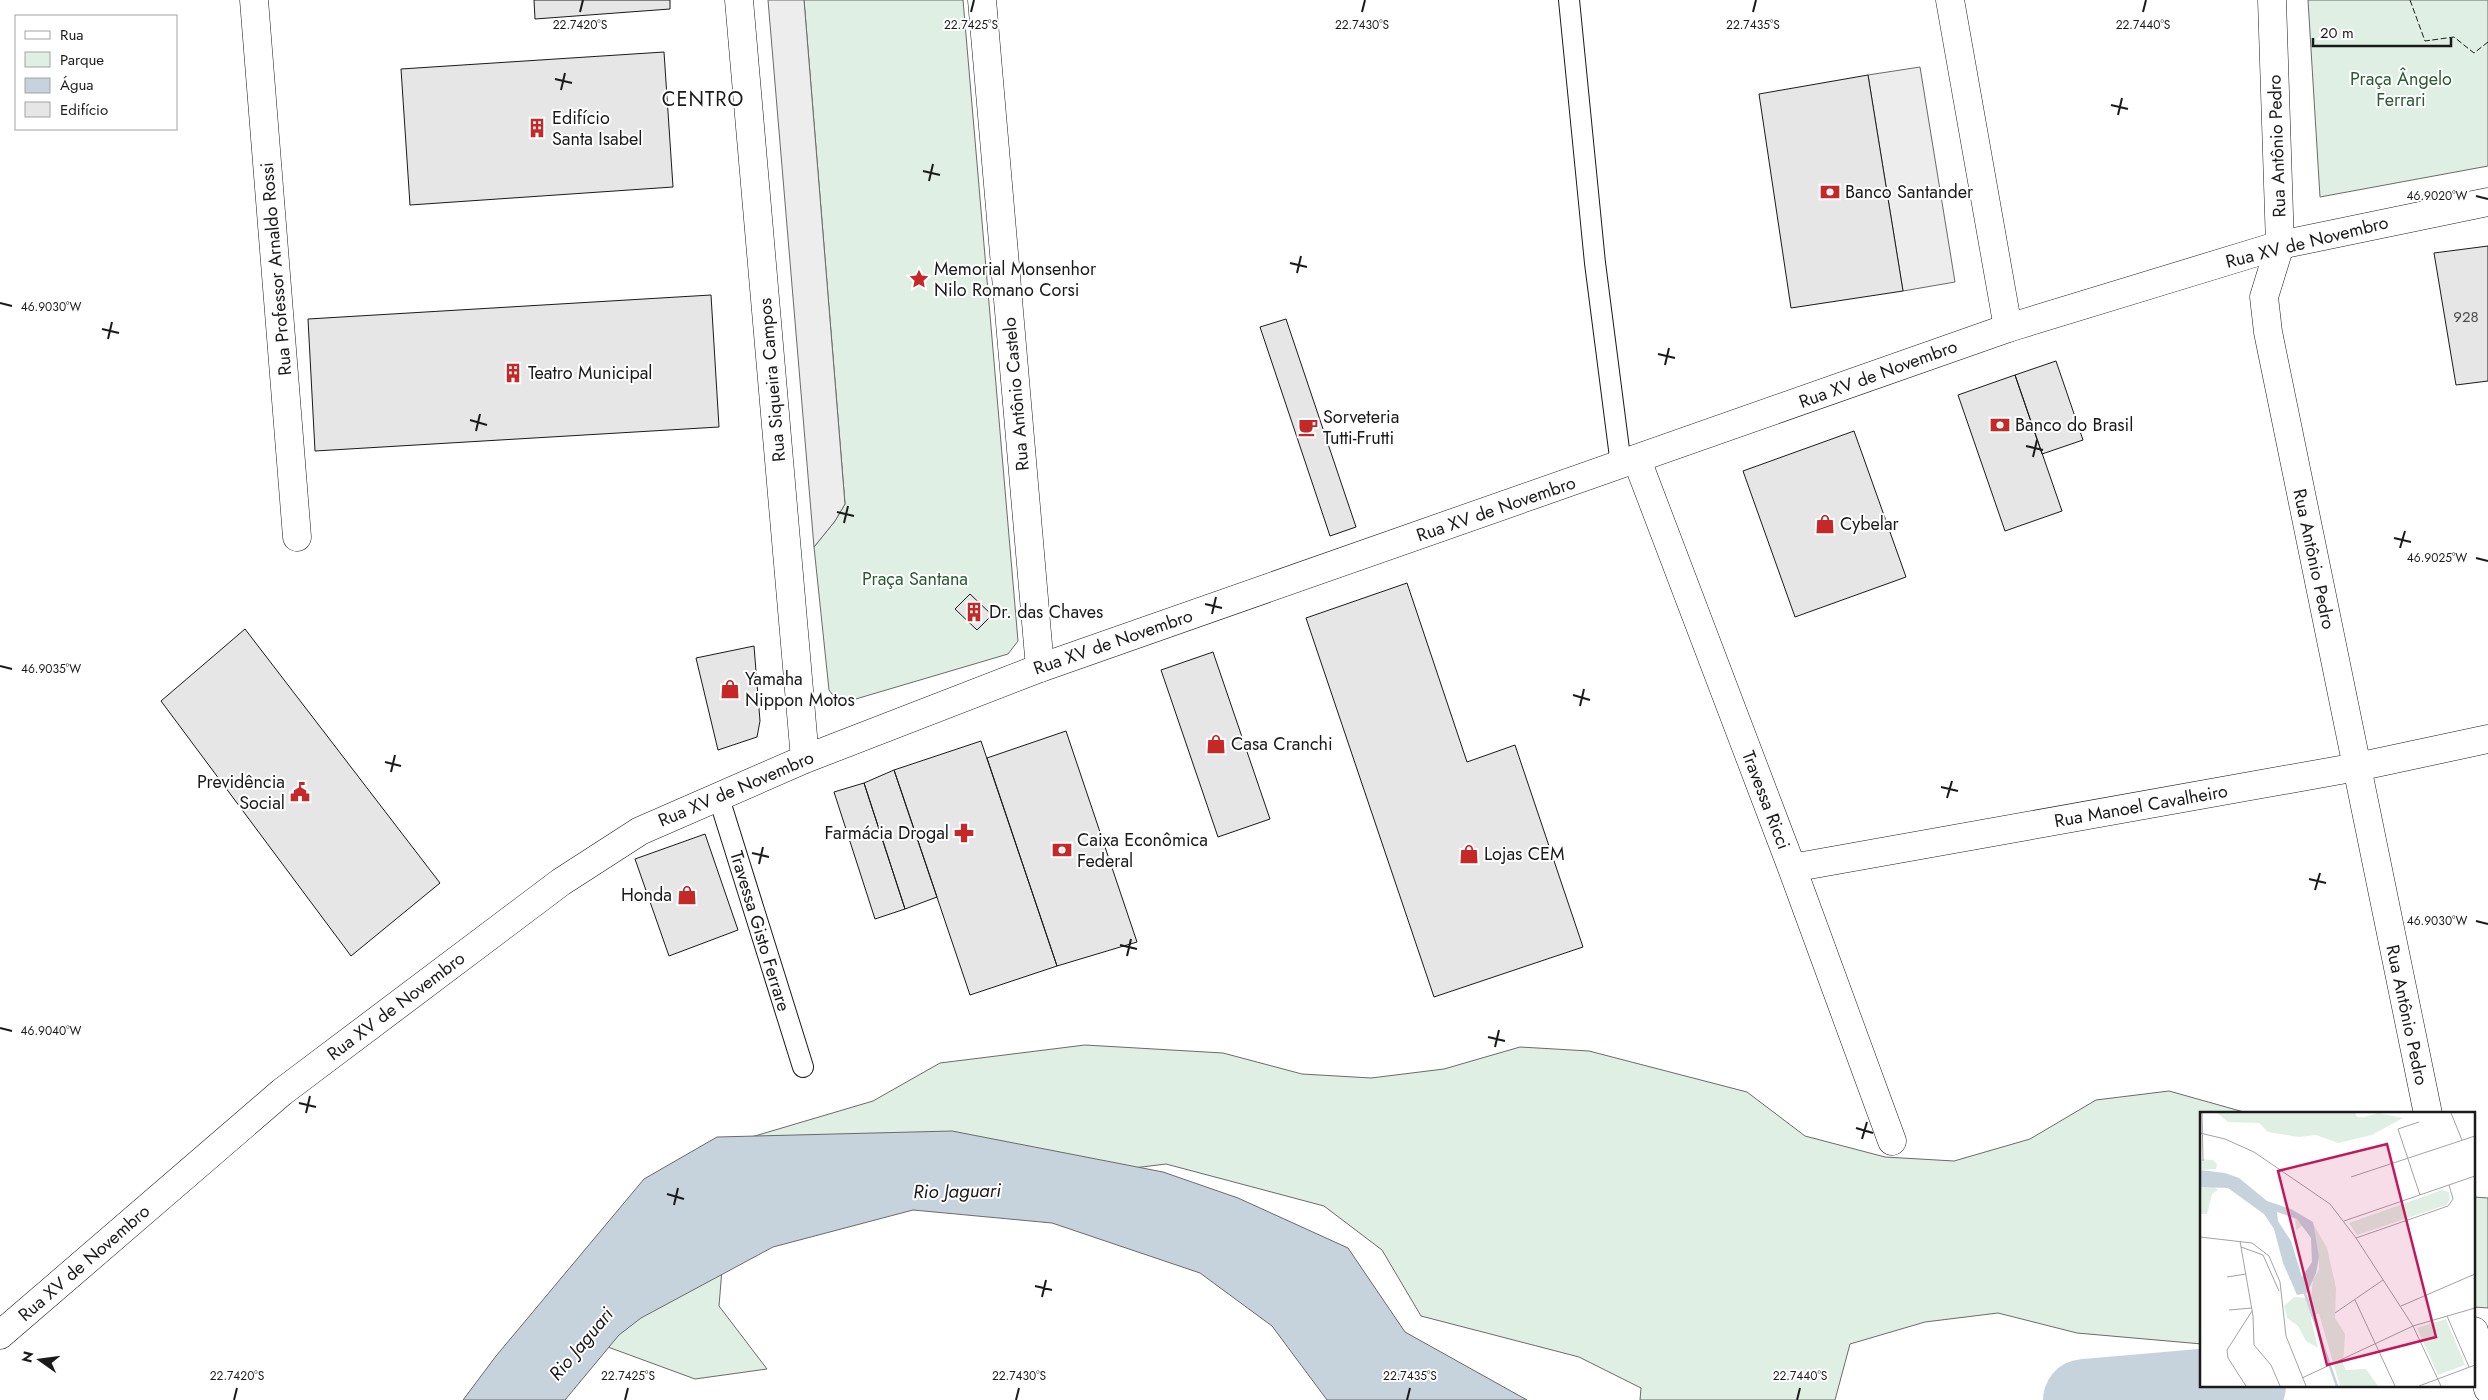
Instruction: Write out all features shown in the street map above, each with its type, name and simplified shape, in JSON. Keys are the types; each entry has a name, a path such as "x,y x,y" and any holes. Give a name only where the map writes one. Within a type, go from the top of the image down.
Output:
{"street":[{"name":"Rua Professor Arnaldo Rossi","path":"254,0 297,538"},
{"name":"Rua Siqueira Campos","path":"739,0 805,759"},
{"name":"Rua Antônio Castelo","path":"982,0 1040,668"},
{"path":"1950,0 2008,328"},
{"name":"Rua Antônio Pedro","path":"2272,0 2280,245 2264,297 2268,332 2428,1112"},
{"name":"Rua XV de Novembro","path":"0,1335 282,1092 560,882 640,831 718,795 805,759 1040,668 1629,463 2008,328 2280,245 2488,202"},
{"name":"Travessa Ricci","path":"1629,463 1792,868 1892,1141"},
{"name":"Rua Manoel Cavalheiro","path":"1792,868 2357,767 2488,739"},
{"path":"2476,1338 2488,1389"}],"lane":[{"path":"1569,0 1596,263 1629,463"},
{"name":"Travessa Gisto Ferrare","path":"718,795 803,1067"}],"green space":[{"name":"Praça Santana","path":"804,0 963,0 1018,641 1008,654 849,701 835,698 829,690 814,547 835,521 845,504"},
{"name":"Praça Ângelo Ferrari","path":"2308,0 2488,0 2488,166 2320,197"},
{"path":"1085,1045 1223,1053 1302,1074 1371,1078 1444,1069 1520,1047 1589,1051 1747,1092 1805,1136 1885,1157 1954,1161 2030,1139 2096,1100 2169,1091 2244,1112 2200,1112 2200,1344 2077,1333 1998,1313 1925,1322 1850,1344 1835,1400 1640,1400 1641,1388 1579,1357 1421,1316 1382,1250 1324,1206 1166,1164 1093,1173 725,1233 719,1306 767,1369 695,1379 548,1325 721,1146 873,1101 940,1063"},
{"path":"2476,1197 2488,1198 2488,1308 2476,1307"}],"shaded area":[{"path":"768,0 804,0 845,504 835,521 814,547"},
{"path":"1920,67 1955,282 1903,291 1868,75"}],"water":[{"path":"952,1131 1163,1172 1238,1198 1348,1248 1405,1332 1527,1400 1327,1400 1272,1326 1200,1273 1052,1223 913,1210 773,1247 641,1318 619,1335 565,1400 463,1400 496,1356 644,1179 717,1137"}],"building":[{"path":"534,0 670,0 670,9 535,19"},
{"name":"Edifício Santa Isabel","path":"664,52 673,187 410,205 401,69"},
{"name":"Banco Santander","path":"1868,75 1903,291 1791,308 1759,94"},
{"path":"2488,246 2488,381 2456,385 2434,253"},
{"name":"Teatro Municipal","path":"711,295 719,427 315,451 308,319"},
{"name":"Sorveteria Tutti-Frutti","path":"1286,319 1356,527 1330,536 1260,327"},
{"path":"2056,361 2083,440 2042,454 2015,375"},
{"name":"Banco do Brasil","path":"2015,375 2062,511 2005,531 1958,395"},
{"name":"Cybelar","path":"1854,431 1906,577 1795,617 1743,471"},
{"name":"Lojas CEM","path":"1407,583 1467,762 1515,745 1583,947 1434,997 1306,618"},
{"name":"Dr. das Chaves","path":"970,594 992,615 977,630 955,609"},
{"name":"Previdência Social","path":"245,629 440,883 351,956 161,701"},
{"name":"Yamaha Nippon Motos","path":"754,646 760,721 757,737 718,750 696,658"},
{"name":"Casa Cranchi","path":"1213,652 1270,819 1218,837 1161,670"},
{"name":"Caixa Econômica Federal","path":"1066,731 1137,942 1057,966 987,758"},
{"name":"Farmácia Drogal","path":"981,741 1057,966 970,995 894,770"},
{"path":"894,770 937,897 905,909 864,783"},
{"path":"864,783 905,909 875,919 834,792"},
{"name":"Honda","path":"705,834 738,930 669,956 635,859"}],"waterway":[{"name":"Rio Jaguari","path":"2084,1400 2222,1388"}],"fence":[{"path":"2410,0 2425,41 2454,37 2474,53 2488,42"}],"place":[{"name":"Edifício Santa Isabel","path":"537,128"},
{"name":"Banco Santander","path":"1830,192"},
{"name":"Memorial Monsenhor Nilo Romano Corsi","path":"919,279"},
{"name":"Teatro Municipal","path":"513,373"},
{"name":"Banco do Brasil","path":"2000,425"},
{"name":"Sorveteria Tutti-Frutti","path":"1308,427"},
{"name":"Cybelar","path":"1825,524"},
{"name":"Dr. das Chaves","path":"974,612"},
{"name":"Yamaha Nippon Motos","path":"730,689"},
{"name":"Casa Cranchi","path":"1216,744"},
{"name":"Previdência Social","path":"300,792"},
{"name":"Farmácia Drogal","path":"964,833"},
{"name":"Caixa Econômica Federal","path":"1062,850"},
{"name":"Lojas CEM","path":"1469,854"},
{"name":"Honda","path":"687,895"}],"district":[{"name":"CENTRO","path":"703,99"}]}
